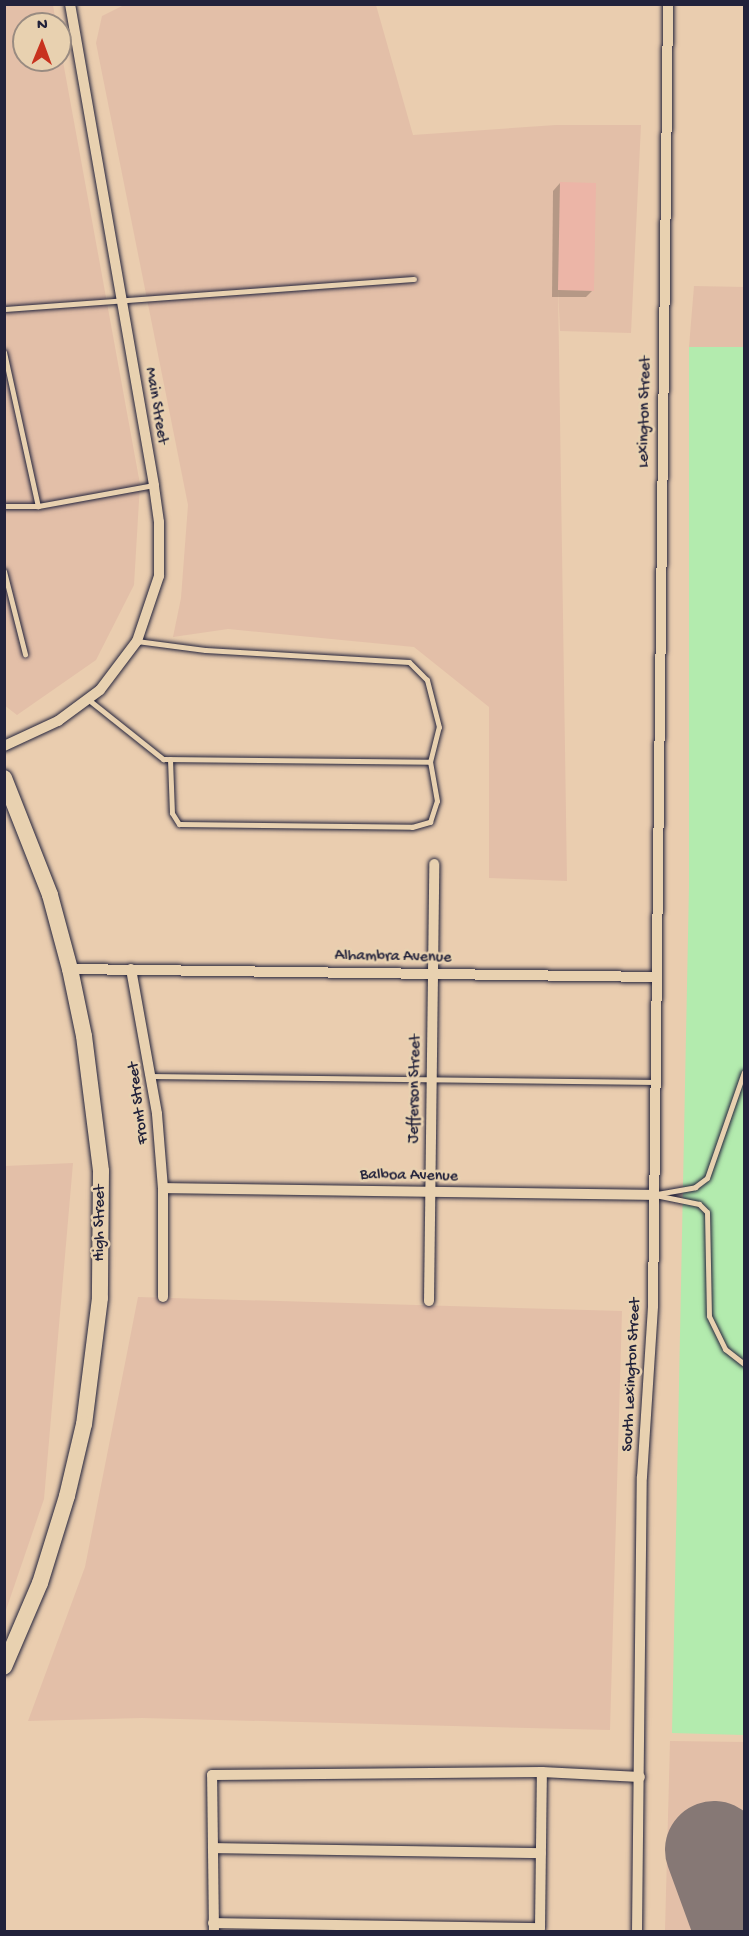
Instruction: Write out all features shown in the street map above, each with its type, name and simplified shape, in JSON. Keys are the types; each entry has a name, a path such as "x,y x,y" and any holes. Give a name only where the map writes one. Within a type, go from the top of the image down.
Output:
{"main road":[{"name":"High Street","path":"4,778 46,885 70,969 89,1069 101,1171 96,1352 67,1496 39,1583 4,1667"}],"street":[{"name":"Main Street","path":"4,746 58,721 89,700 137,641 159,576 159,522 154,485 70,4"},
{"name":"Lexington Street","path":"656,820 668,4"},
{"name":"South Lexington Street","path":"637,1932 642,1477 651,1369 655,1195 656,820"},
{"name":"Jefferson Street","path":"429,1301 434,864"},
{"path":"70,969 131,969"},
{"name":"Alhambra Avenue","path":"131,969 654,977"},
{"name":"Front Street","path":"131,969 152,1076 164,1188 163,1297"},
{"name":"Balboa Avenue","path":"164,1188 655,1195"},
{"path":"542,1772 540,1928 214,1928 212,1775 542,1772 640,1777"},
{"path":"213,1848 541,1852"}],"lane":[{"path":"4,309 414,279"},
{"path":"4,352 38,506"},
{"path":"4,506 38,506 154,485"},
{"path":"4,572 25,654"},
{"path":"137,641 205,650 409,662 427,680 439,727 430,762 437,801 430,822 412,827 179,824 172,813 170,759"},
{"path":"89,700 162,759 430,762"},
{"path":"655,1195 702,1184 744,1072"},
{"path":"152,1076 654,1082"},
{"path":"737,1094 744,1097"},
{"path":"655,1195 699,1204 707,1212 709,1316 724,1349 744,1364"}],"shaded area":[{"path":"4,5 53,5 54,12 12,12 12,72 65,72 140,484 134,585 96,660 17,715 4,705"},
{"path":"124,5 376,5 413,135 556,125 641,125 631,333 560,331 558,287 567,881 489,878 489,707 414,647 228,629 173,637 181,598 188,505 96,43 102,16"},
{"path":"694,286 744,287 744,347 689,347"},
{"path":"73,1163 44,1499 5,1613 5,1166"},
{"path":"138,1297 622,1311 610,1730 142,1718 28,1721 85,1567"},
{"path":"670,1741 744,1742 744,1931 665,1931"}],"green space":[{"path":"689,347 744,347 744,1735 672,1733 689,886"}],"building":[{"path":"560,182 596,183 594,291 558,290"}],"runway":[{"path":"714,1850 744,1932"}]}
